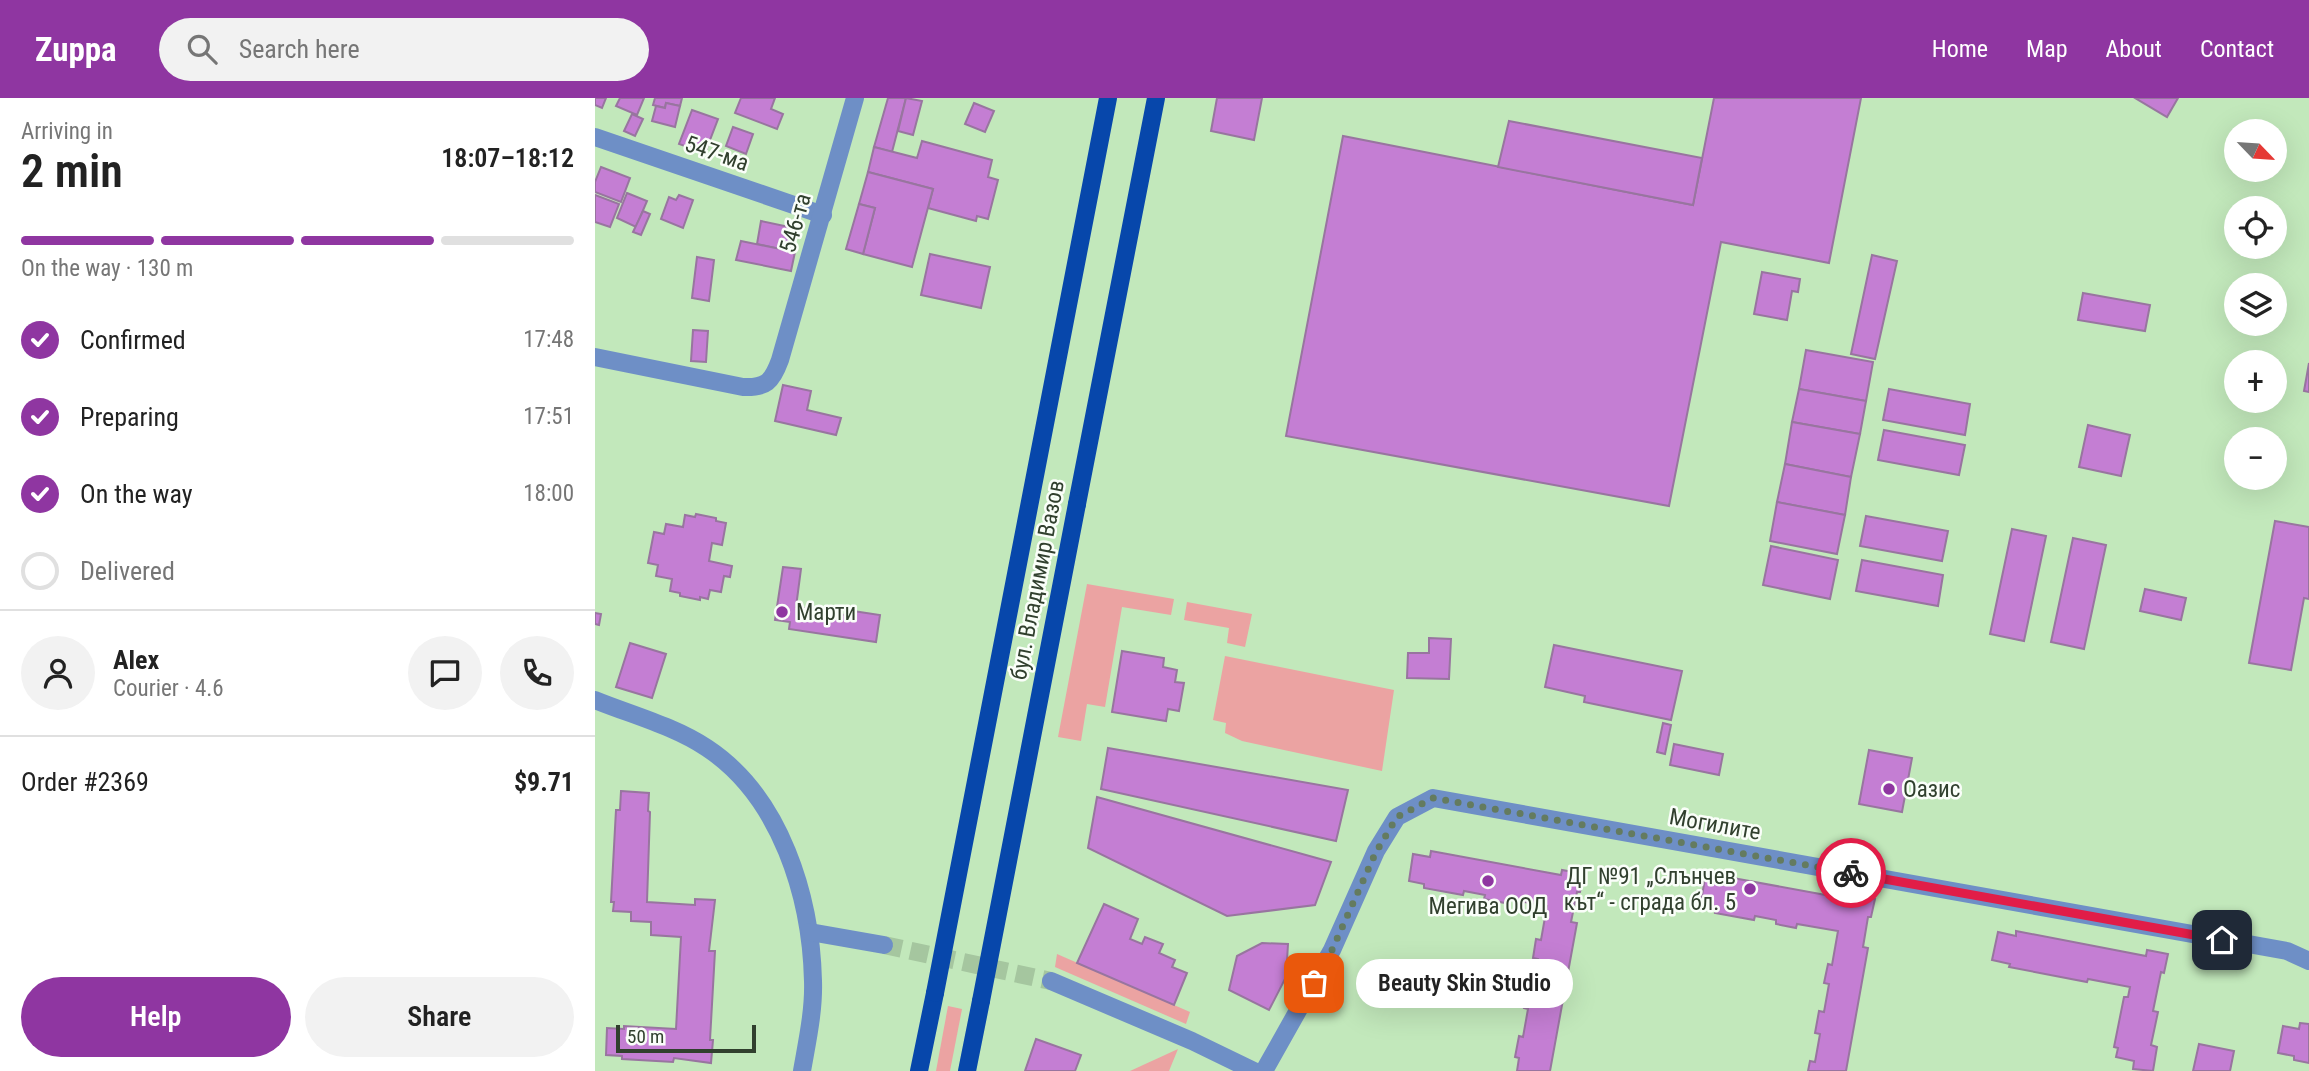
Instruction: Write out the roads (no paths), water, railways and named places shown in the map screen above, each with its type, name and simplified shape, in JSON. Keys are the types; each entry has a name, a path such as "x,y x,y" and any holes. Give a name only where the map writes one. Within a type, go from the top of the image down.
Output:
{"main road":[{"name":"бул. Владимир Вазов","path":"919,1071 1108,98"},
{"name":"бул. Владимир Вазов","path":"967,1071 1156,98"}],"street":[{"name":"546-та","path":"595,357 743,387 757,388 768,383 780,360 855,98"},
{"name":"547-ма","path":"595,137 823,215"},
{"path":"595,700 683,735 707,748 745,780 767,811 792,866 810,932 814,984 802,1071"},
{"name":"Могилите","path":"1264,1071 1332,950 1383,840 1397,817 1433,798 2287,951 2309,961"},
{"path":"810,932 884,945"},
{"path":"1051,981 1192,1041 1254,1071"}],"tunnel":[{"path":"884,945 1051,981"}],"place":[{"name":"Марти","path":"782,612"},
{"name":"Оазис","path":"1889,789"},
{"name":"Мегива ООД","path":"1488,881"},
{"name":"ДГ №91 „Слънчев кът“ - сграда бл. 5","path":"1750,889"},
{"name":"Beauty Skin Studio","path":"1314,983"}]}
